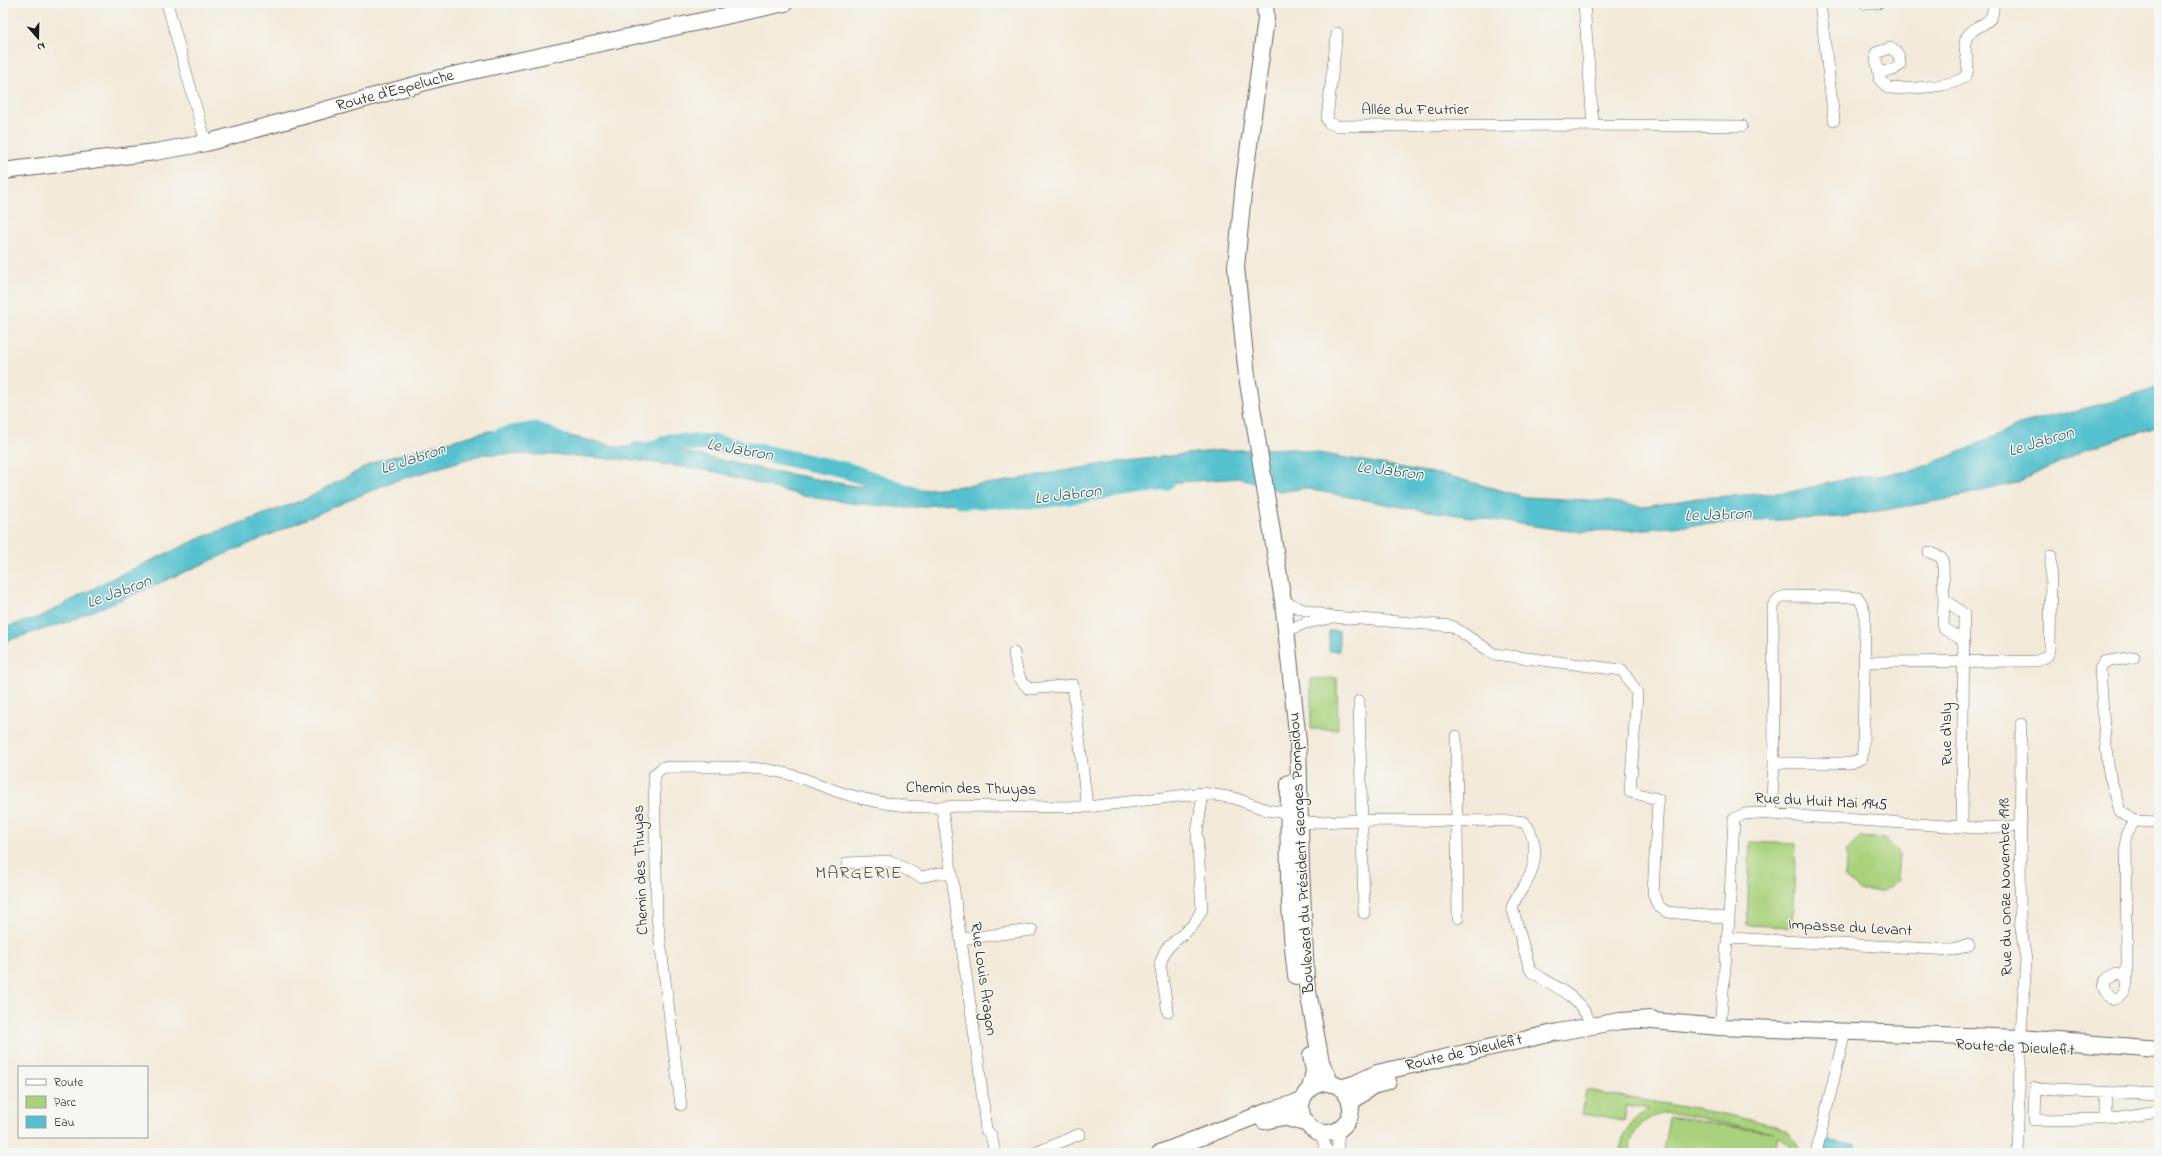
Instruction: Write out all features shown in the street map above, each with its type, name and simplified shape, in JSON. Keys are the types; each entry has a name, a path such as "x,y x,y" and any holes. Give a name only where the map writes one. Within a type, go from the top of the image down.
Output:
{"main road":[{"name":"Route d'Espeluche","path":"3,171 155,152 206,143 440,78 785,3"},
{"path":"1265,3 1266,19"},
{"path":"1266,19 1272,3"},
{"name":"Boulevard du Président Georges Pompidou","path":"1266,19 1244,182 1236,267 1247,376 1287,631 1298,742 1290,926 1297,986 1314,1071 1306,1095"},
{"name":"Boulevard du Président Georges Pompidou","path":"1294,818 1301,868 1306,980 1321,1062 1335,1086"},
{"name":"Route de Dieulefit","path":"1335,1086 1354,1084 1377,1074 1401,1067 1558,1032 1620,1021 1642,1020 1721,1022 1779,1028 1845,1032 2001,1037 2021,1044 2091,1052 2152,1048"},
{"name":"Route de Dieulefit","path":"1350,1103 1380,1083 1591,1026"},
{"name":"Route de Dieulefit","path":"1884,1034 1952,1045 2090,1042 2152,1048"},
{"path":"1160,1153 1306,1095 1320,1084 1335,1086 1346,1094 1350,1103 1349,1118 1339,1130 1320,1133 1305,1123 1283,1117 1268,1120 1180,1153"},
{"path":"1305,1123 1301,1113 1306,1095"}],"street":[{"path":"167,3 206,143"},
{"path":"1584,3 1593,125"},
{"path":"1820,3 1834,120"},
{"path":"1866,4 1878,3"},
{"path":"1880,72 1879,80 1888,88 1902,89 1957,83 1965,77 1968,72 1965,42 1968,34 1990,20 1993,12 1992,3"},
{"name":"Allée du Feutrier","path":"1337,33 1327,119 1329,123 1337,126 1742,126"},
{"path":"1929,552 1941,557 1943,563 1943,628 1964,642"},
{"path":"1864,662 2037,661 2047,656 2050,650 2051,556"},
{"path":"1771,814 1774,763 1773,606 1778,599 1786,596 1858,598 1862,604 1865,614 1862,758 1850,763 1774,763"},
{"name":"Rue d'Isly","path":"1944,599 1964,614 1962,826"},
{"path":"1283,601 1301,609 1334,617 1452,626 1462,635 1494,654 1622,670 1636,693 1630,792 1658,799 1653,893 1658,906 1667,912 1730,918"},
{"path":"1287,631 1304,623 1334,617"},
{"path":"1014,653 1017,672 1021,682 1029,689 1073,685 1087,807"},
{"path":"2134,657 2104,662 2100,670 2109,773 2120,811 2134,820 2159,822"},
{"path":"1359,701 1364,913"},
{"name":"Rue du Onze Novembre 1918","path":"2017,1153 2026,960 2020,922 2021,724"},
{"path":"1456,736 1458,918"},
{"name":"Chemin des Thuyas","path":"681,1105 657,917 654,775 663,768 752,769 784,773 838,792 874,801 942,808 956,806 1087,807 1203,793 1234,798 1294,818 1524,822 1529,828 1534,842 1535,859 1527,881 1512,907 1517,929 1532,972 1580,1004 1588,1016 1591,1026"},
{"path":"1168,1012 1160,964 1166,949 1194,924 1202,909 1197,834 1203,793"},
{"name":"Rue Louis Aragon","path":"942,808 950,874 961,938 980,1073 986,1130 991,1135 995,1153"},
{"name":"Rue du Huit Mai 1945","path":"1721,1022 1730,918 1734,819 1744,814 1771,814 1977,828 2020,826"},
{"path":"2127,976 2126,835 2134,820"},
{"path":"847,863 890,861 921,877 939,873 950,874"},
{"path":"961,938 1032,930"},
{"name":"Impasse du Levant","path":"1728,938 1953,950 1969,945"},
{"path":"1816,1153 1845,1032"},
{"path":"2159,1094 2036,1088 2034,1120 2104,1119 2159,1111"},
{"path":"2104,1119 2105,1092"},
{"path":"2019,1104 2035,1106"},
{"path":"1337,1153 1339,1130"},
{"path":"1320,1133 1328,1153"},
{"path":"1035,1153 1080,1134"}],"green space":[{"path":"1337,678 1338,729 1311,729 1311,679"},
{"path":"1861,837 1886,839 1899,854 1897,880 1883,891 1858,891 1845,875 1847,850"},
{"path":"1750,842 1796,844 1792,927 1747,925"},
{"path":"1586,1090 1724,1114 1774,1125 1787,1131 1795,1141 1801,1153 1793,1153 1789,1145 1777,1135 1774,1153 1663,1153 1669,1117 1773,1132 1668,1113 1660,1114 1646,1120 1636,1131 1633,1137 1630,1153 1621,1153 1625,1132 1637,1117 1649,1109 1627,1105 1624,1121 1582,1114"}],"water":[{"path":"2159,386 2159,425 2082,451 2020,482 1938,501 1842,517 1737,522 1634,530 1569,531 1401,507 1303,488 1283,492 1241,478 1101,487 908,508 851,503 803,496 717,472 642,461 559,455 484,454 391,482 118,601 64,623 3,642 3,628 42,616 111,579 200,538 308,498 376,461 488,431 560,434 619,447 662,447 757,468 854,486 916,490 995,483 1109,463 1213,451 1290,448 1449,476 1525,497 1607,501 1644,507 1697,498 1791,492 1850,478 1912,471 1965,450 2023,423 2107,403"},
{"path":"1329,631 1339,631 1339,651 1329,651"},
{"path":"1822,1140 1855,1144 1855,1153 1822,1153"}],"waterway":[{"name":"Le Jabron","path":"501,436 535,430 562,442"},
{"name":"Le Jabron","path":"638,450 648,451 670,442 716,443 848,471 916,496"},
{"name":"Le Jabron","path":"962,500 1039,500 1166,482"}],"district":[{"name":"MARGERIE","path":"859,874"}]}
